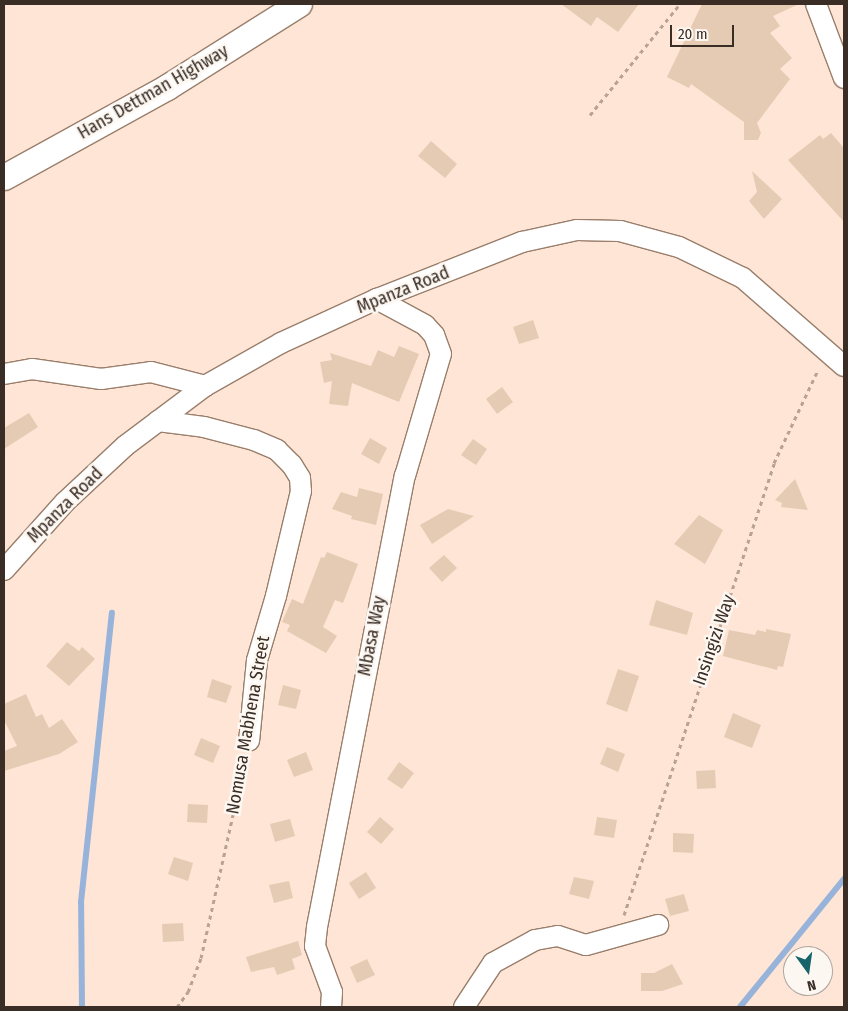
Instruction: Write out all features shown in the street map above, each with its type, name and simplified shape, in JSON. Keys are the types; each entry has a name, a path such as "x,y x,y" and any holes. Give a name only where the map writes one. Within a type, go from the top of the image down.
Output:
{"street":[{"name":"Hans Dettman Highway","path":"4,177 167,87 299,4"},
{"path":"816,4 844,78"},
{"name":"Mpanza Road","path":"4,570 64,502 125,446 205,386 281,343 377,299 522,242 577,230 620,230 679,247 743,278 828,349 844,366"},
{"name":"Mbasa Way","path":"331,1007 332,992 315,946 317,927 405,476 441,354 434,335 425,325 377,299"},
{"path":"4,374 32,369 101,379 151,372 205,386"},
{"name":"Nomusa Mabhena Street","path":"158,421 204,427 254,440 277,450 292,465 300,478 301,491 276,596 257,660 249,741"},
{"path":"464,1007 493,963 535,940 558,936 581,945 658,925"}],"path":[{"path":"590,115 680,4"},
{"name":"Insingizi Way","path":"616,937 774,464 828,349"},
{"name":"Nomusa Mabhena Street","path":"177,1007 188,992 201,958 249,741"}],"building":[{"path":"561,4 639,4 618,32 597,17 591,26"},
{"path":"702,4 799,4 773,16 780,26 770,33 792,58 780,69 790,79 757,123 761,133 758,140 744,140 744,122 691,84 689,88 667,77"},
{"path":"831,133 844,148 844,222 788,160 820,135 823,139"},
{"path":"431,141 457,164 445,178 418,156"},
{"path":"752,171 782,199 764,219 749,201 757,192"},
{"path":"533,320 539,338 519,344 513,327"},
{"path":"399,346 419,354 399,402 352,383 348,406 329,404 332,381 324,383 320,362 332,360 330,353 371,366 378,350 394,357"},
{"path":"502,387 513,402 497,414 486,399"},
{"path":"29,413 38,427 4,449 4,428"},
{"path":"370,438 387,448 379,464 361,454"},
{"path":"473,439 487,449 476,465 461,455"},
{"path":"795,479 808,510 781,507 782,503 775,500"},
{"path":"359,488 383,494 376,525 351,519 352,516 332,509 341,492 357,497"},
{"path":"448,509 474,516 432,544 420,525"},
{"path":"699,515 723,530 705,564 674,544"},
{"path":"327,552 358,564 343,603 335,600 323,627 337,636 326,653 287,631 290,625 282,622 292,599 303,604 321,557 324,558"},
{"path":"444,555 457,568 442,582 429,568"},
{"path":"656,600 693,613 687,635 649,625"},
{"path":"766,629 791,634 783,667 778,666 777,670 723,656 729,630 755,635 757,630 766,632"},
{"path":"67,642 79,651 82,647 95,659 69,686 46,666"},
{"path":"618,669 639,676 627,712 606,704"},
{"path":"212,679 232,686 226,703 207,697"},
{"path":"283,685 301,690 296,709 278,705"},
{"path":"26,694 36,717 42,714 49,728 62,719 78,742 59,754 4,771 4,751 17,746 4,720 4,704"},
{"path":"733,713 761,725 752,748 724,737"},
{"path":"201,738 220,746 213,763 194,755"},
{"path":"607,747 625,754 618,772 600,764"},
{"path":"306,752 313,770 294,777 287,760"},
{"path":"399,762 414,773 402,789 387,779"},
{"path":"715,770 716,788 697,789 696,771"},
{"path":"188,804 208,805 207,823 187,822"},
{"path":"380,817 394,829 381,844 367,832"},
{"path":"597,817 617,820 614,838 594,835"},
{"path":"290,819 295,836 275,842 270,824"},
{"path":"673,833 694,834 693,853 673,852"},
{"path":"174,857 193,863 188,881 168,874"},
{"path":"366,872 376,888 359,899 349,883"},
{"path":"574,877 594,881 589,899 569,894"},
{"path":"289,881 293,898 274,903 269,885"},
{"path":"684,894 689,911 670,916 665,899"},
{"path":"183,923 184,941 163,942 162,924"},
{"path":"298,941 302,955 292,959 295,969 277,975 274,967 251,972 246,957"},
{"path":"367,959 375,975 357,983 350,967"},
{"path":"672,964 683,984 662,991 641,991 641,973 654,973"}],"waterway":[{"path":"82,1007 81,902 112,613"},
{"path":"740,1007 844,879"}]}
